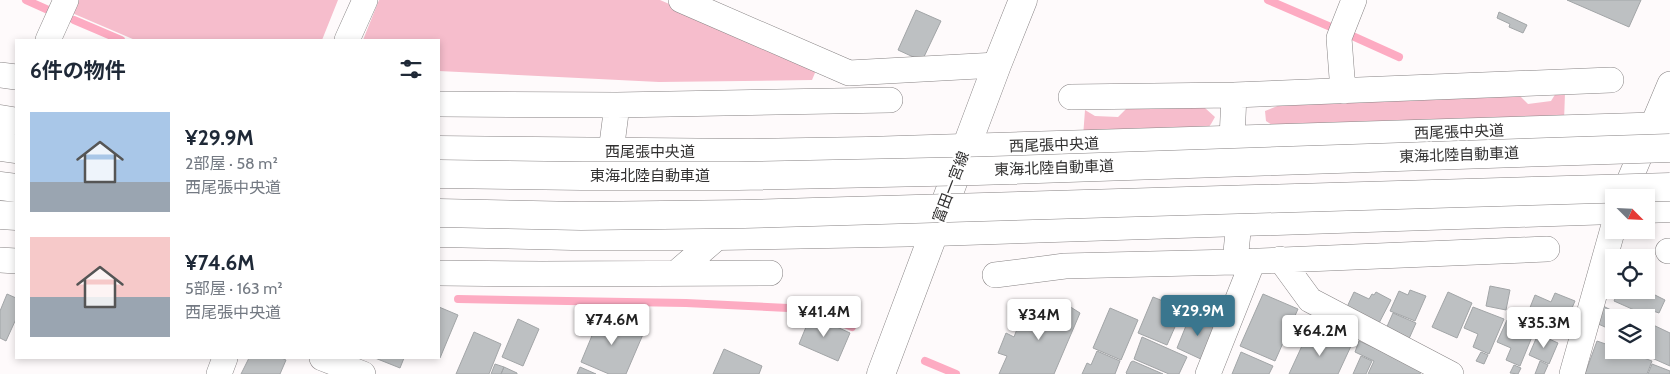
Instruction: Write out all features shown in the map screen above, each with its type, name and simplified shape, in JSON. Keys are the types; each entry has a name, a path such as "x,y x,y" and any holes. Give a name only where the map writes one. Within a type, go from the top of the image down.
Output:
{"main road":[{"name":"富田一宮線","path":"880,374 1023,0"},
{"name":"西尾張中央道","path":"440,150 752,153 965,149 1661,126"},
{"path":"0,147 15,149"},
{"name":"東海北陸自動車道","path":"440,174 758,176 1670,148"},
{"path":"0,186 15,188"},
{"path":"440,212 581,216 744,214 1670,187"},
{"path":"1655,208 1670,208"},
{"path":"440,233 572,236 718,236 934,232 1605,210"},
{"path":"0,215 15,216"}],"street":[{"path":"48,39 66,0"},
{"path":"347,39 364,0"},
{"path":"681,0 849,73 997,65"},
{"path":"1343,92 1339,38 1354,0"},
{"path":"841,101 843,87 849,73"},
{"path":"0,75 15,77"},
{"path":"1070,97 1234,96 1611,80"},
{"path":"1627,189 1661,126 1670,84"},
{"path":"1232,139 1234,96"},
{"path":"440,104 617,105 890,100"},
{"path":"610,152 617,105"},
{"path":"1208,374 1244,261 1239,222"},
{"path":"676,273 718,236"},
{"path":"1572,374 1610,239"},
{"path":"995,276 1065,266 1548,249"},
{"path":"1280,259 1310,300 1451,374"},
{"path":"0,260 15,261"},
{"path":"440,273 770,273"},
{"path":"219,374 225,359"},
{"path":"325,359 363,374"}],"shaded area":[{"path":"78,0 338,0 322,39 133,39 72,13"},
{"path":"379,0 660,0 817,68 812,80 659,82 440,71 440,39 363,39"},
{"path":"1556,93 1565,93 1564,121 1272,125 1266,121 1265,111 1280,105 1519,95 1528,104 1551,101"},
{"path":"1183,104 1205,108 1215,117 1204,133 1083,137 1085,110 1095,116 1118,117 1129,106"}],"building":[{"path":"1567,0 1641,0 1629,27"},
{"path":"916,10 941,21 922,61 898,50"},
{"path":"1499,12 1527,25 1523,33 1509,27 1510,24 1497,18"},
{"path":"1490,286 1510,290 1506,310 1486,306"},
{"path":"1410,290 1426,296 1415,321 1390,311 1399,291 1408,295"},
{"path":"1354,292 1369,299 1376,292 1391,300 1378,325 1346,309"},
{"path":"1448,292 1472,303 1457,338 1432,327"},
{"path":"1555,293 1575,301 1560,336 1525,320 1535,295 1551,302"},
{"path":"7,294 15,298 15,321 6,341 0,338 0,311"},
{"path":"1263,294 1298,309 1275,361 1240,346"},
{"path":"1655,295 1665,300 1659,313 1655,312 1655,309 1632,309 1614,301 1615,299 1655,299"},
{"path":"1153,297 1168,303 1164,314 1178,320 1167,345 1138,333"},
{"path":"1069,306 1080,313 1054,374 999,374 1007,356 998,353 1006,333 1014,337 1022,316 1030,319 1034,308"},
{"path":"1603,306 1609,309 1605,309 1605,327 1596,323"},
{"path":"440,307 458,315 440,358"},
{"path":"1473,307 1504,319 1489,354 1473,347 1478,334 1464,328"},
{"path":"1110,308 1138,320 1121,360 1093,348"},
{"path":"1393,313 1416,323 1408,341 1385,331"},
{"path":"601,314 644,332 626,374 609,374 581,362"},
{"path":"811,315 850,333 838,361 799,344"},
{"path":"1190,316 1203,322 1205,317 1218,323 1205,361 1177,348"},
{"path":"518,319 539,329 523,366 502,357"},
{"path":"1507,320 1534,332 1520,366 1506,360 1511,348 1497,342"},
{"path":"1655,326 1670,333 1670,366 1654,359"},
{"path":"474,332 501,344 489,374 456,374"},
{"path":"1538,334 1558,343 1549,364 1529,355"},
{"path":"1307,335 1328,344 1332,337 1351,346 1338,374 1289,374"},
{"path":"1142,337 1187,357 1179,374 1169,374 1134,359"},
{"path":"1359,341 1422,369 1420,374 1368,374 1374,361 1355,352"},
{"path":"1597,341 1605,344 1605,359 1647,359 1652,361 1647,374 1585,374"},
{"path":"724,349 762,366 759,374 713,374"},
{"path":"1097,351 1120,361 1115,374 1082,374 1087,363 1091,365"},
{"path":"1241,352 1273,366 1269,374 1232,374"},
{"path":"1481,352 1488,355 1484,364 1476,361"},
{"path":"1361,356 1372,361 1366,374 1353,374"},
{"path":"248,359 286,360 280,374 241,374"},
{"path":"378,359 404,359 400,368"},
{"path":"1133,361 1163,374 1127,374"},
{"path":"1540,361 1548,365 1544,374 1535,374"},
{"path":"495,364 504,367 501,374 491,374"},
{"path":"1652,364 1670,371 1670,374 1648,374"},
{"path":"1514,365 1521,368 1518,374 1510,373"},
{"path":"504,367 517,373 517,374 501,374"},
{"path":"580,367 596,374 577,374"}],"waterway":[{"path":"26,0 55,13"},
{"path":"1268,0 1333,28"},
{"path":"74,20 119,39"},
{"path":"1348,34 1399,57"},
{"path":"458,299 686,303 809,309 852,327"},
{"path":"925,361 956,374"}]}
